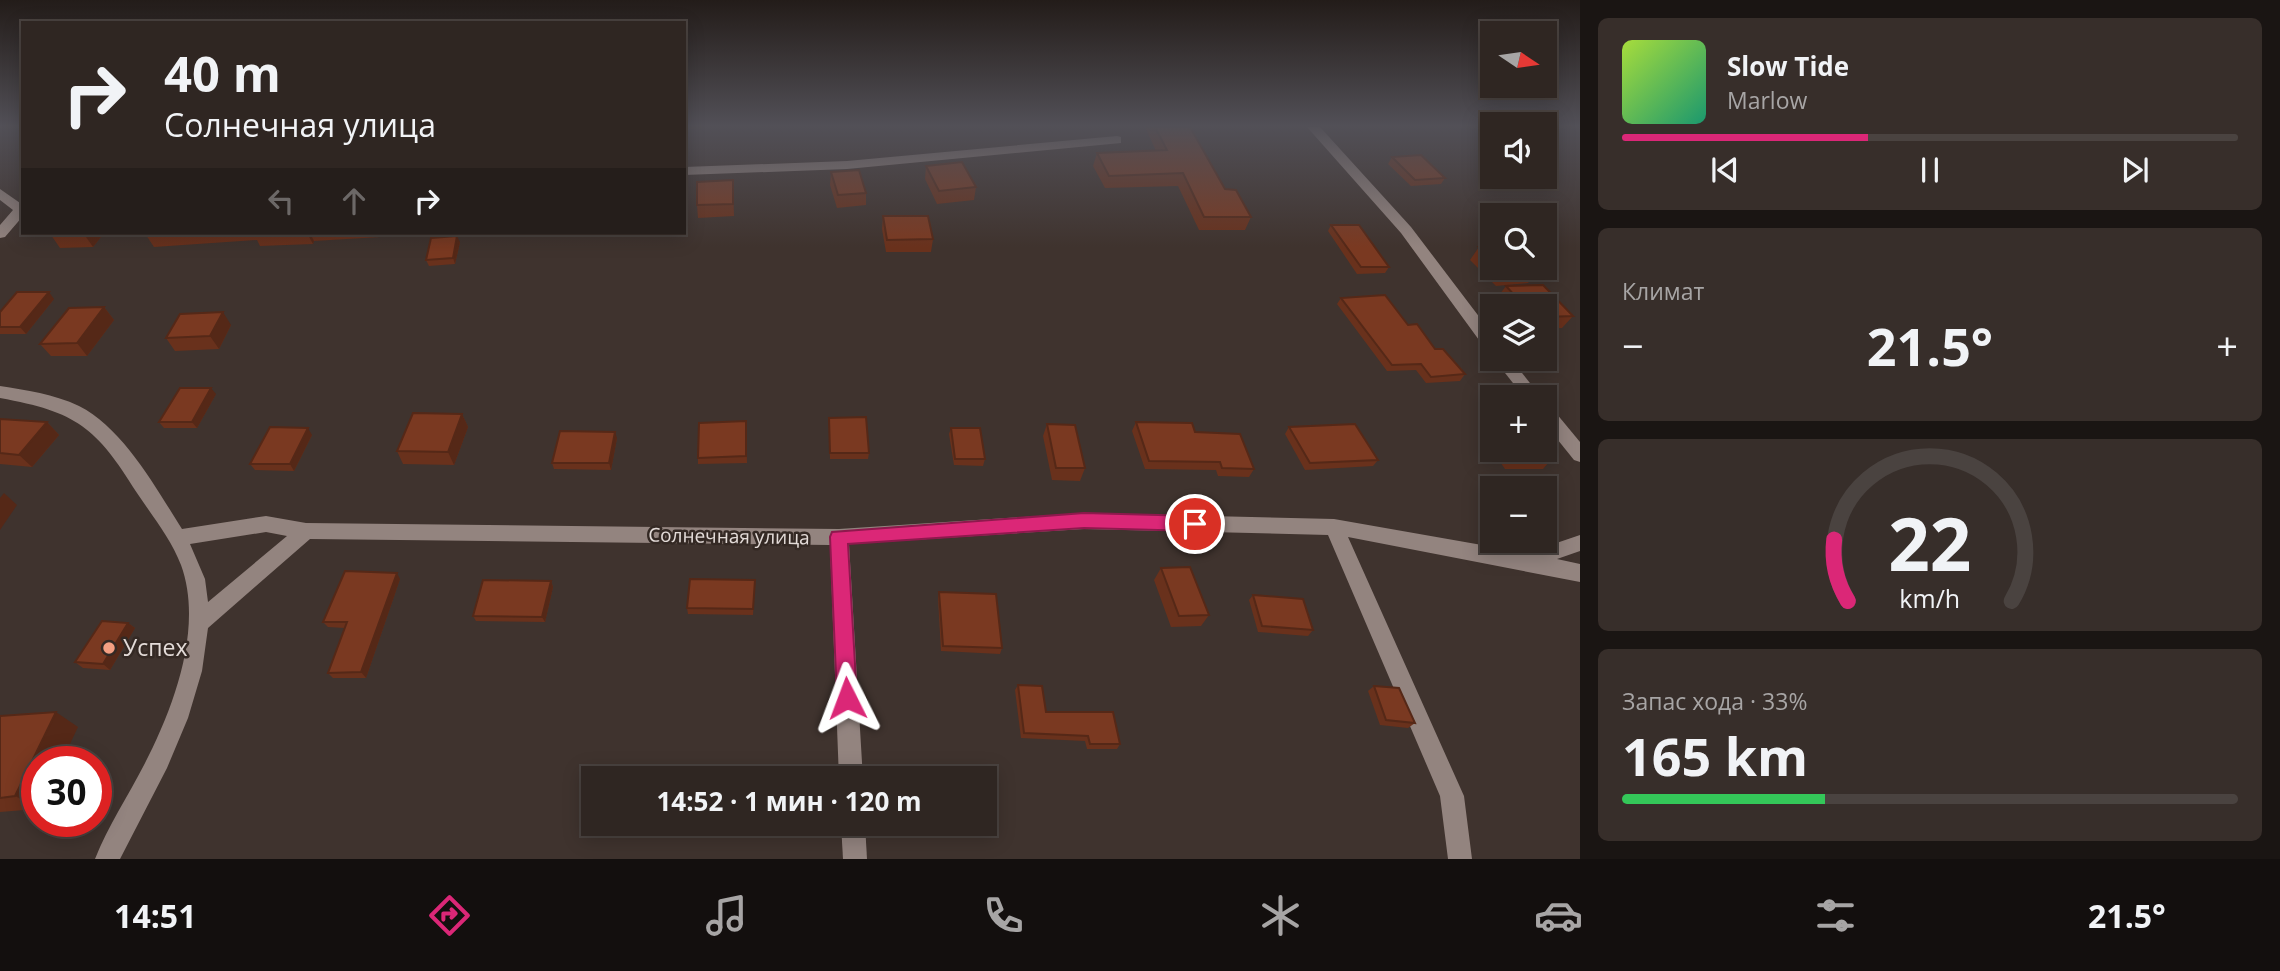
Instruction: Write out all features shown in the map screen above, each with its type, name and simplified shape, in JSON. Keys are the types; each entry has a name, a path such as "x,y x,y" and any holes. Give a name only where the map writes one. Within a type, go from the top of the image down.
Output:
{"street":[{"path":"686,171 790,167"},
{"path":"1349,167 1406,230 1480,330"},
{"path":"0,193 21,209"},
{"path":"0,234 21,211"},
{"path":"1512,371 1523,385"},
{"path":"0,392 40,398 74,409 98,424 176,538 195,578 199,623 186,686 159,760 107,859"},
{"path":"1557,427 1580,455"},
{"name":"Солнечная улица","path":"176,538 267,524 306,531 839,537 1084,521 1334,527 1580,573"},
{"path":"1334,527 1452,796 1460,859"},
{"path":"199,623 306,531"},
{"path":"839,537 850,766"},
{"path":"1527,561 1580,543"},
{"path":"854,836 855,859"}],"building":[{"path":"927,167 965,167 976,187 939,191"},
{"path":"1104,167 1213,167 1225,189 1236,190 1251,217 1204,217 1183,173 1109,176"},
{"path":"1402,167 1434,167 1445,178 1415,180"},
{"path":"859,170 866,193 838,195 831,172"},
{"path":"733,180 733,204 697,205 697,182"},
{"path":"883,216 928,216 933,239 887,240"},
{"path":"1331,225 1359,225 1389,267 1361,267"},
{"path":"457,236 453,258 426,260 431,238"},
{"path":"1543,285 1552,294 1513,294 1506,286"},
{"path":"17,292 49,292 20,327 0,327 0,312"},
{"path":"1385,295 1408,325 1417,324 1435,349 1443,349 1465,374 1431,377 1421,364 1392,365 1341,298"},
{"path":"1557,299 1573,316 1557,317"},
{"path":"104,307 77,343 40,344 69,308"},
{"path":"223,312 210,336 166,338 180,314"},
{"path":"180,388 211,388 192,422 159,422"},
{"path":"413,413 462,414 448,452 397,451"},
{"path":"866,417 869,453 830,453 829,418"},
{"path":"0,419 47,422 19,455 0,453"},
{"path":"746,421 746,456 698,458 699,423"},
{"path":"1136,422 1192,423 1195,432 1240,434 1254,469 1222,468 1220,462 1149,461"},
{"path":"1047,424 1075,425 1085,468 1056,468"},
{"path":"1355,424 1378,460 1310,463 1289,427"},
{"path":"270,427 308,428 290,464 250,464"},
{"path":"951,428 980,428 985,459 955,459"},
{"path":"560,431 615,432 609,463 552,463"},
{"path":"1190,567 1209,615 1179,616 1161,568"},
{"path":"345,571 397,573 361,672 328,673 347,622 323,622"},
{"path":"690,579 755,580 753,609 687,608"},
{"path":"483,580 551,581 542,617 473,616"},
{"path":"939,592 996,594 1002,648 943,646"},
{"path":"1253,595 1303,599 1313,630 1262,626"},
{"path":"102,621 128,623 103,664 75,662"},
{"path":"1018,685 1042,686 1046,712 1113,712 1120,744 1090,744 1088,736 1024,733"},
{"path":"1374,686 1399,688 1415,723 1386,720"},
{"path":"56,712 39,746 21,746 21,784 15,796 0,798 0,716"}],"place":[{"name":"Успех","path":"109,648"}],"route":[{"path":"847,698 839,537 1084,521 1195,524"}]}
